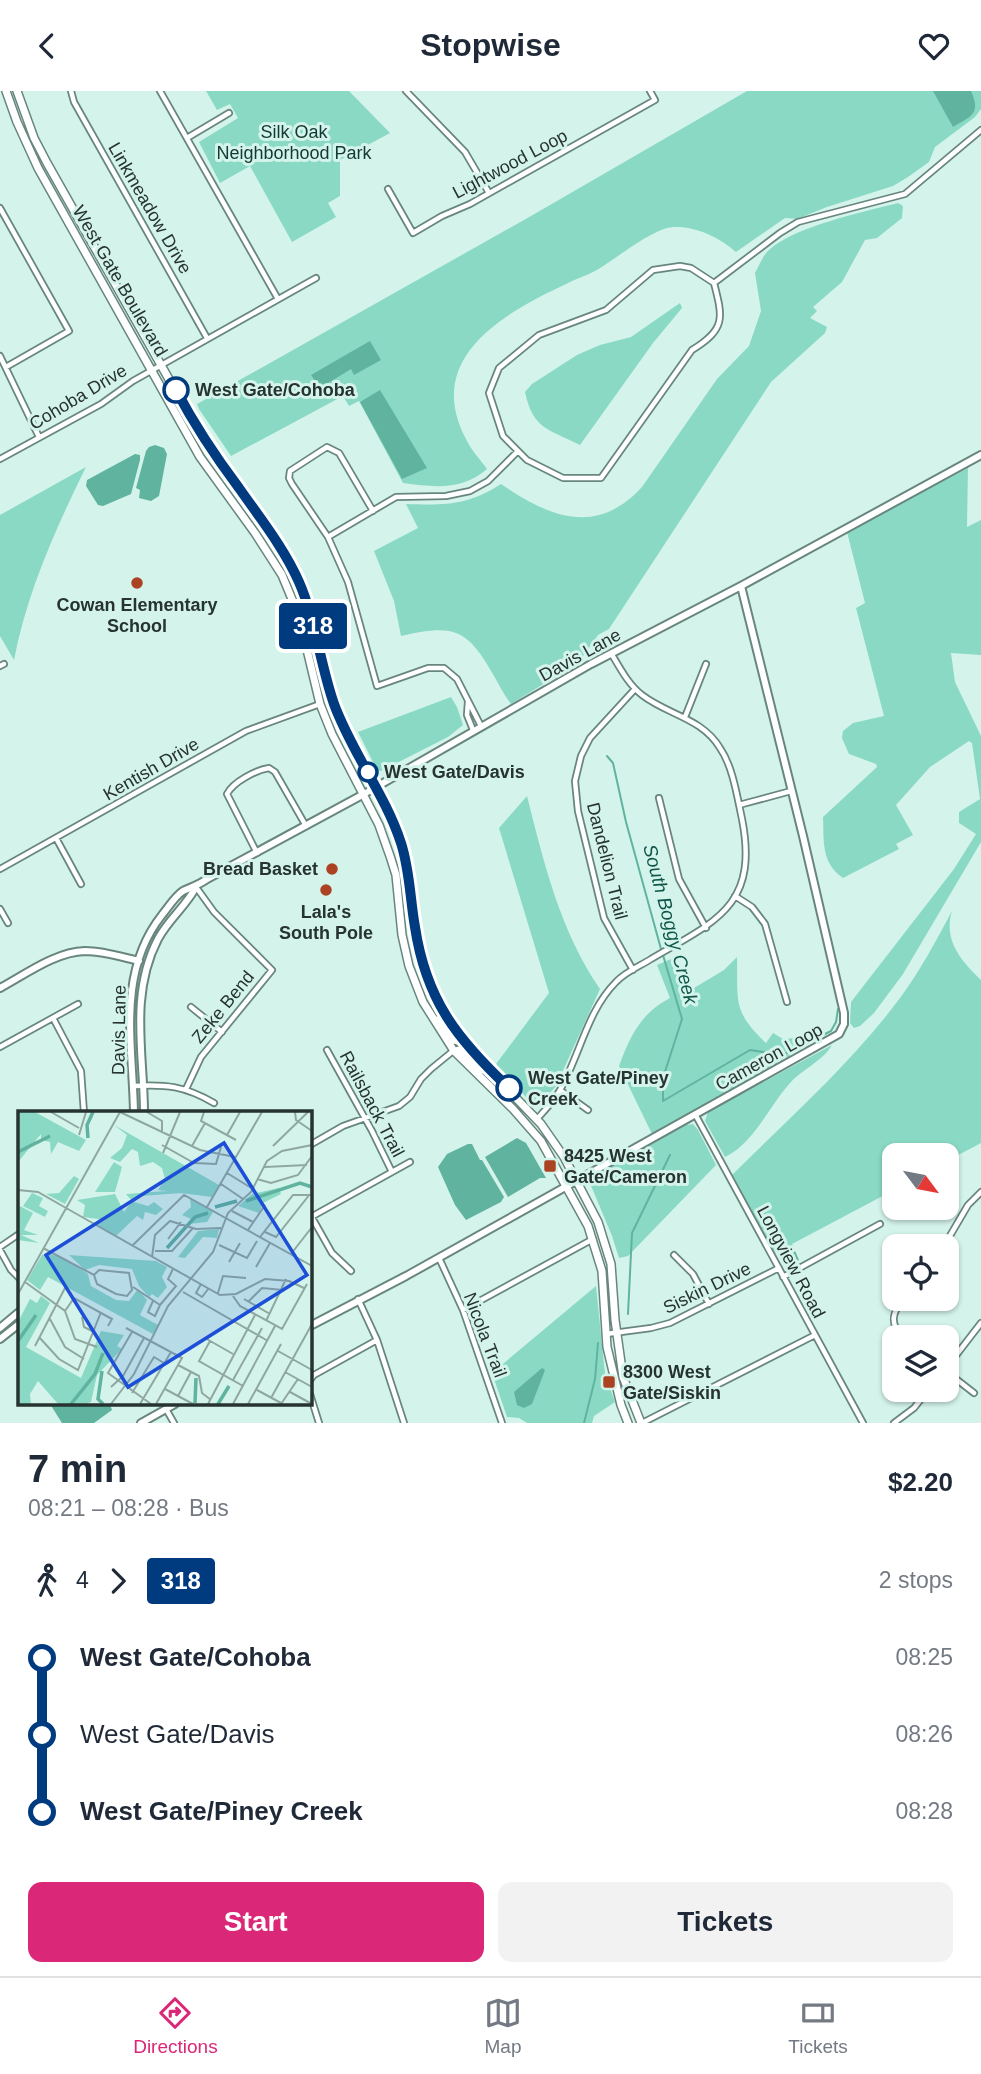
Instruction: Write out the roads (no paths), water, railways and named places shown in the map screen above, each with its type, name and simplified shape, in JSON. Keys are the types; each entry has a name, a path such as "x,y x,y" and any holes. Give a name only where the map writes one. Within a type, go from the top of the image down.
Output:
{"main road":[{"name":"West Gate Boulevard","path":"6,91 16,122 38,168 200,457 282,575 299,616 320,704 332,734 379,825 390,856 396,875 402,935 428,1010 454,1051 529,1125 541,1141 567,1185 593,1238 602,1271 605,1334 614,1381 628,1423"},
{"name":"West Gate Boulevard","path":"17,91 39,147 162,365 208,445 261,519 293,571 307,601 335,707 391,817 404,856 419,949 435,997 463,1042 537,1119 555,1143 598,1222 611,1264 623,1377 641,1423"},
{"path":"255,533 259,531 264,534 293,571"},
{"path":"306,650 316,635"},
{"path":"428,1010 454,1039 463,1042"},
{"path":"454,1051 461,1050 487,1074 499,1079"}],"street":[{"name":"Linkmeadow Drive","path":"71,91 74,102 208,338"},
{"path":"160,91 278,299"},
{"path":"406,91 465,152 489,194"},
{"name":"Lightwood Loop","path":"388,189 413,233 489,194 655,100 650,91"},
{"path":"187,138 229,113"},
{"path":"714,283 798,222 905,194 981,130"},
{"path":"0,208 69,331 6,367"},
{"path":"680,266 691,268 714,283 721,310 719,325 703,343 692,350 601,478 563,478 527,460 503,436 489,393 499,368 539,335 606,310 653,270 680,266"},
{"name":"Cohoba Drive","path":"0,459 110,399 133,381 316,278"},
{"path":"0,356 39,437"},
{"path":"373,511 335,450 327,447 290,471 289,478 328,537 348,582 377,686 415,672 440,667 449,670 457,679 481,726"},
{"path":"328,537 399,496 446,496 470,491 488,481 518,451"},
{"name":"Davis Lane","path":"134,1111 130,998 138,961 159,919 183,891 196,887 364,794 611,653 741,586 981,455"},
{"name":"Cameron Loop","path":"312,1325 439,1258 839,1034 844,1024 844,1013 741,586"},
{"path":"537,1119 560,1090 599,1004 617,981 706,928 724,912 741,883 746,859 739,804 726,757 719,745 710,734 685,717 659,706 635,689 611,653"},
{"path":"685,717 705,664"},
{"name":"Dandelion Trail","path":"633,970 604,918 578,811 575,781 581,756 590,738 635,689"},
{"path":"468,700 467,715 473,730"},
{"name":"Kentish Drive","path":"0,869 246,731 320,704"},
{"path":"257,853 227,794 232,787 263,769 272,769 277,775 306,825"},
{"path":"739,804 791,791"},
{"path":"659,798 679,879 706,928"},
{"path":"56,838 81,884"},
{"name":"Davis Lane","path":"144,1111 139,1009 142,982 147,964 167,925 190,899 196,887"},
{"name":"Zeke Bend","path":"186,1089 201,1057 272,970 214,912 196,887"},
{"path":"735,896 752,908 765,924 787,1002"},
{"path":"0,909 8,923"},
{"path":"0,988 70,953 99,952 147,964"},
{"path":"0,1047 78,1005"},
{"path":"191,1007 222,1032"},
{"path":"53,1018 81,1071 84,1111"},
{"name":"Railsback Trail","path":"327,1050 391,1172"},
{"path":"312,1144 343,1126 405,1102 421,1079 454,1051"},
{"path":"133,1086 186,1089 214,1103"},
{"path":"560,1090 588,1110"},
{"name":"Longview Road","path":"695,1114 863,1423"},
{"path":"312,1215 410,1162"},
{"path":"951,1234 968,1205 981,1192"},
{"path":"312,1218 331,1253 351,1271"},
{"path":"783,1277 880,1224"},
{"path":"18,1235 0,1248 18,1277"},
{"path":"463,1310 593,1238"},
{"path":"674,1255 693,1273 709,1304"},
{"name":"Nicola Trail","path":"439,1258 463,1310 502,1423"},
{"name":"Siskin Drive","path":"605,1334 670,1323 779,1268"},
{"path":"358,1299 377,1340 404,1423"},
{"path":"0,1328 18,1313"},
{"path":"959,1353 981,1323"},
{"path":"0,1339 18,1325"},
{"path":"641,1423 815,1335"},
{"path":"312,1378 377,1340"},
{"path":"959,1380 974,1393"},
{"path":"312,1400 319,1423"},
{"path":"894,1423 919,1402"},
{"path":"141,1423 173,1405"},
{"path":"166,1409 174,1423"}],"waterway":[{"name":"South Boggy Creek","path":"607,756 613,763 626,822 661,949"},
{"path":"663,955 682,1019 663,1078 663,1101 750,1050 783,1055 831,1031 838,1009"},
{"name":"South Boggy Creek","path":"628,1314 632,1233 670,1155"},
{"name":"South Boggy Creek","path":"584,1423 595,1379 598,1343"}],"place":[{"name":"West Gate/Cohoba","path":"176,390"},
{"name":"Cowan Elementary School","path":"137,583"},
{"name":"West Gate/Davis","path":"368,772"},
{"name":"Bread Basket","path":"332,869"},
{"name":"Lala's South Pole","path":"326,890"},
{"name":"West Gate/Piney Creek","path":"509,1088"},
{"name":"8425 West Gate/Cameron","path":"550,1166"},
{"name":"8300 West Gate/Siskin","path":"609,1382"}],"park label":[{"name":"Silk Oak Neighborhood Park","path":"294,142"}]}
